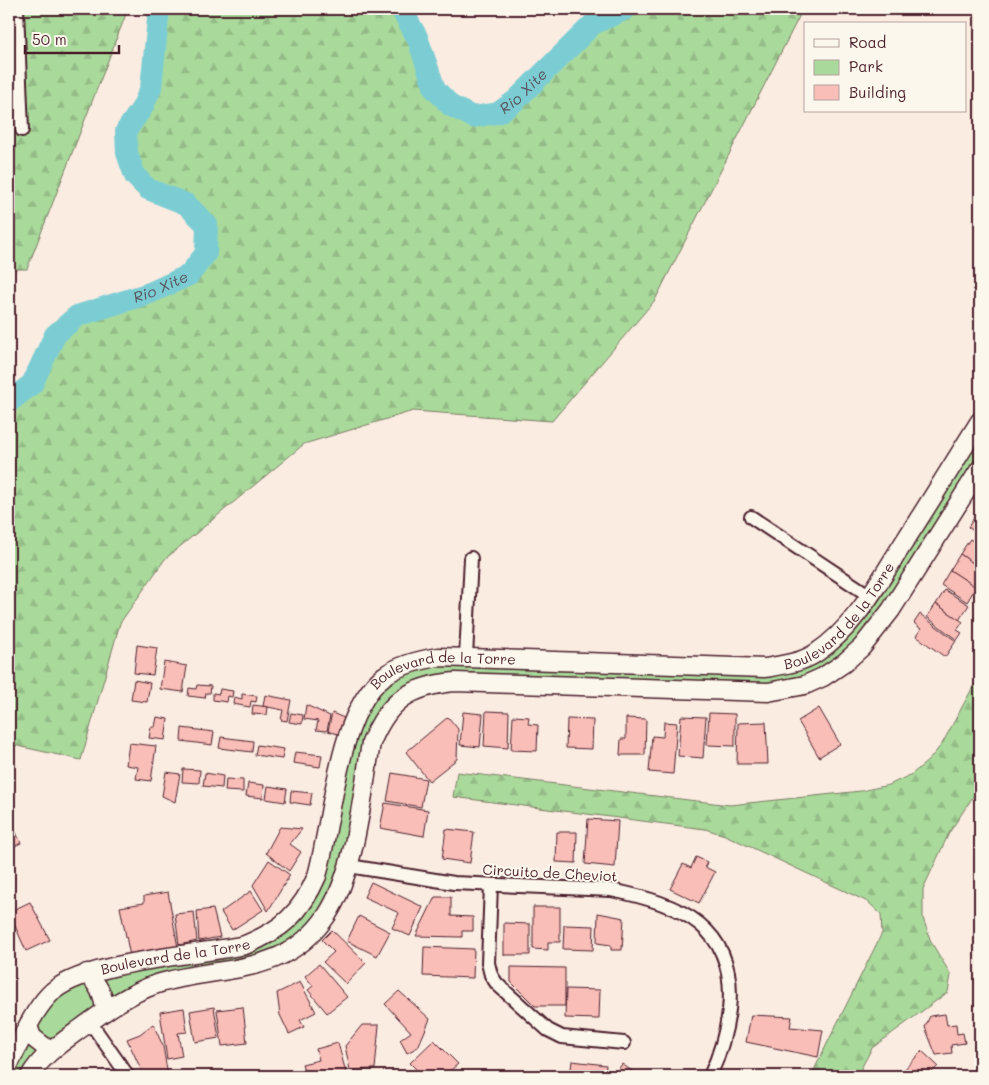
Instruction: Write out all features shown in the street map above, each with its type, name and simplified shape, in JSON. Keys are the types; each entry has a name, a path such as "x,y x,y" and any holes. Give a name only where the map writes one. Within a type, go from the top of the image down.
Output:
{"street":[{"path":"17,9 22,130"},
{"name":"Boulevard de la Torre","path":"9,1064 28,1026 49,994 62,984 87,973 246,945 262,938 294,915 307,899 317,876 350,732 360,704 371,688 386,675 417,661 438,657 765,668 790,663 814,654 830,644 847,626 870,596 980,421"},
{"name":"Boulevard de la Torre","path":"30,1076 50,1051 126,997 160,983 249,968 275,960 296,948 312,934 327,914 348,866 371,743 384,718 395,703 411,691 432,684 455,682 768,692 805,686 844,663 876,632 980,470"},
{"path":"751,517 870,596"},
{"path":"466,657 470,558"},
{"name":"Circuito de Cheviot","path":"348,866 439,882 611,890 636,895 678,910 695,919 714,938 726,958 731,986 726,1034 710,1076"},
{"path":"492,884 488,963 491,975 497,984 548,1030 562,1037 624,1044"},
{"path":"87,973 99,987 104,999 105,1011"},
{"path":"90,1022 128,1076"},
{"path":"28,1026 32,1037 50,1051"}],"green space":[{"path":"9,9 128,9 27,269 9,269"},
{"path":"159,9 401,9 417,37 435,89 451,106 473,117 498,113 516,101 593,24 626,9 803,9 655,300 552,421 413,411 304,444 165,559 120,623 81,760 9,744 9,402 32,384 55,335 77,316 150,293 189,275 206,253 207,225 186,204 148,189 135,176 127,153 126,131 142,108 151,88"},
{"path":"980,421 980,469 891,610 805,685 432,684 379,725 349,866 296,948 143,989 30,1076 9,1076 9,1064 62,983 245,945 307,899 360,704 417,661 765,668 829,643"},
{"path":"980,674 980,786 949,833 923,889 923,918 931,942 951,975 948,992 872,1048 857,1076 811,1076 882,933 881,914 868,902 725,835 705,829 453,797 457,772 730,805 861,791 889,785 912,774 929,760 942,744"}],"building":[{"path":"980,509 980,535 968,527"},
{"path":"970,539 980,545 980,568 960,554"},
{"path":"960,554 980,568 980,590 950,570"},
{"path":"950,570 976,587 967,602 941,585"},
{"path":"945,590 969,605 959,620 936,604"},
{"path":"936,604 963,622 957,630 962,633 957,640 927,617"},
{"path":"920,614 956,641 945,657 916,636 921,629 914,623"},
{"path":"137,645 157,648 153,675 134,673"},
{"path":"164,662 187,666 183,692 160,689"},
{"path":"134,680 150,683 147,702 131,700"},
{"path":"197,685 211,686 210,693 206,693 205,698 188,696 189,688 196,689"},
{"path":"220,689 233,691 232,697 228,696 227,702 213,700 213,693 219,694"},
{"path":"242,694 257,696 256,702 251,701 250,707 233,704 234,697 242,699"},
{"path":"265,695 291,700 287,721 281,720 283,710 263,706"},
{"path":"253,705 268,707 267,715 252,714"},
{"path":"306,705 330,716 327,731 316,730 318,721 304,719"},
{"path":"819,708 840,744 819,757 798,721"},
{"path":"486,711 509,712 508,748 484,746"},
{"path":"463,712 483,714 480,747 460,745"},
{"path":"291,713 303,715 302,724 289,722"},
{"path":"332,713 344,718 338,734 328,731"},
{"path":"709,713 735,714 735,746 707,745"},
{"path":"513,716 529,717 528,724 538,725 537,751 511,750"},
{"path":"681,716 706,717 703,758 678,756"},
{"path":"157,717 168,719 165,740 149,738 151,727 155,727"},
{"path":"448,717 458,729 457,759 429,781 406,752"},
{"path":"626,718 646,719 645,755 620,755 621,739 626,739"},
{"path":"567,719 593,720 592,749 566,748"},
{"path":"664,722 677,723 673,774 649,772 652,736 663,737"},
{"path":"766,722 768,764 737,764 738,723"},
{"path":"182,728 214,732 212,745 181,741"},
{"path":"221,737 253,741 252,752 219,748"},
{"path":"129,743 156,746 151,781 136,779 138,767 126,765"},
{"path":"257,745 284,749 282,759 255,755"},
{"path":"295,752 322,755 320,767 293,763"},
{"path":"183,769 200,770 199,783 182,782"},
{"path":"166,772 180,774 175,802 162,796"},
{"path":"205,773 223,776 222,788 203,786"},
{"path":"392,773 426,779 421,807 387,801"},
{"path":"226,779 243,780 243,792 225,791"},
{"path":"248,783 264,785 263,798 246,796"},
{"path":"268,786 287,789 285,802 266,799"},
{"path":"291,791 312,793 310,805 290,802"},
{"path":"385,803 428,810 424,836 380,828"},
{"path":"9,818 21,843 9,849"},
{"path":"588,819 618,821 615,867 585,864"},
{"path":"280,827 302,829 290,844 301,852 289,871 266,853"},
{"path":"446,829 474,832 470,863 442,859"},
{"path":"557,832 577,832 576,863 556,862"},
{"path":"696,857 707,862 705,867 715,872 699,903 670,889 683,864 691,868"},
{"path":"269,860 290,875 268,911 253,885"},
{"path":"371,882 423,907 410,936 392,928 399,913 364,897"},
{"path":"251,891 263,910 232,930 221,912"},
{"path":"168,892 178,948 130,956 120,907 144,903 144,896"},
{"path":"435,897 451,897 451,916 473,917 473,931 462,931 462,937 416,936"},
{"path":"30,902 50,940 26,951 9,912"},
{"path":"533,907 560,907 560,942 548,942 548,950 533,949"},
{"path":"213,909 220,937 199,941 197,911"},
{"path":"194,912 197,941 179,945 175,914"},
{"path":"598,913 624,918 622,950 611,950 611,945 597,943"},
{"path":"359,916 390,932 377,956 347,941"},
{"path":"504,923 530,924 530,955 504,955"},
{"path":"564,925 594,926 593,950 563,949"},
{"path":"332,930 366,963 346,984 323,962 334,952 322,940"},
{"path":"424,947 474,949 473,978 423,976"},
{"path":"319,964 347,997 327,1013 308,990 313,986 305,976"},
{"path":"511,967 565,968 565,1006 535,1006 511,982"},
{"path":"300,982 316,1012 300,1020 304,1027 289,1034 280,1015 277,993"},
{"path":"566,989 600,990 599,1019 565,1018"},
{"path":"399,991 430,1019 418,1047 407,1053 400,1040 411,1032 385,1004"},
{"path":"214,1007 219,1038 195,1042 190,1011"},
{"path":"243,1007 247,1043 222,1046 217,1010"},
{"path":"184,1008 187,1032 178,1033 182,1056 167,1059 160,1012"},
{"path":"945,1014 947,1025 956,1024 957,1034 963,1033 965,1043 951,1045 952,1053 936,1055 925,1027 930,1016"},
{"path":"751,1015 792,1017 790,1027 823,1030 818,1057 746,1042"},
{"path":"153,1024 163,1046 168,1076 144,1076 127,1039 140,1034"},
{"path":"362,1025 379,1025 375,1069 350,1070 345,1046"},
{"path":"434,1040 458,1064 444,1076 423,1076 410,1063"},
{"path":"338,1043 347,1076 306,1076 302,1064 319,1060 316,1049"},
{"path":"922,1051 938,1066 928,1076 898,1076"},
{"path":"572,1061 606,1065 605,1076 570,1076"},
{"path":"622,1064 639,1076 614,1076"}],"waterway":[{"name":"Rio Xite","path":"9,402 32,384 55,335 77,316 150,293 189,275 206,253 207,225 186,204 148,189 135,176 127,153 126,131 142,108 151,88 159,9"},
{"name":"Rio Xite","path":"401,9 417,37 435,89 451,106 473,117 498,113 515,101 593,24 626,9"}]}
